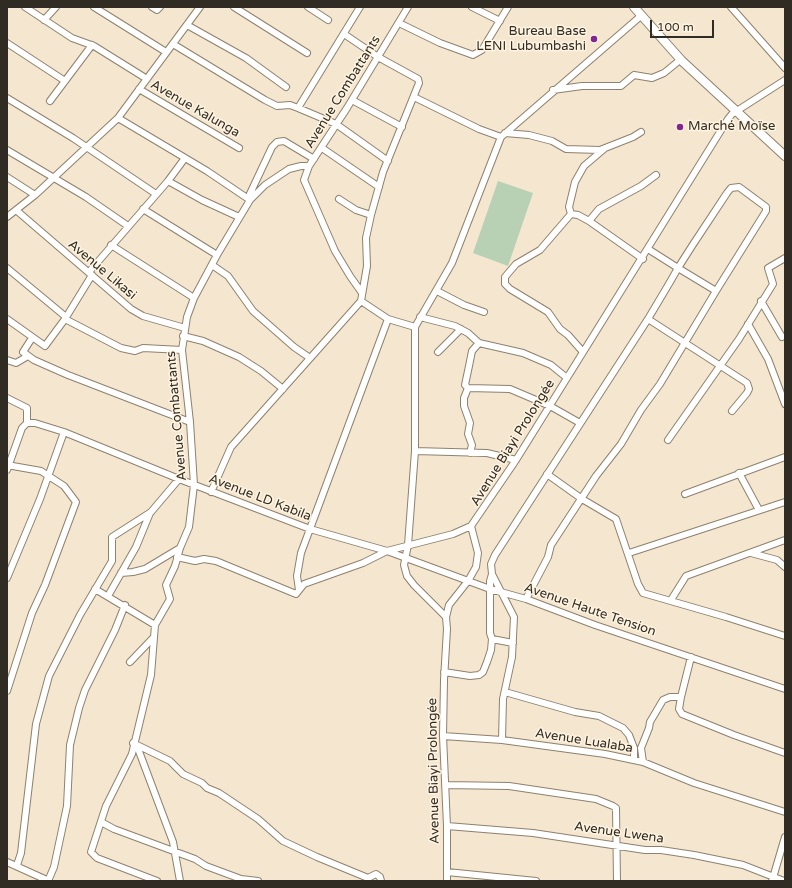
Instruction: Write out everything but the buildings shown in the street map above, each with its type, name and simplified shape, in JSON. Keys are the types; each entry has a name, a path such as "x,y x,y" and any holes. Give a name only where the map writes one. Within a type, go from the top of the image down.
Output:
{"main road":[{"path":"634,7 680,60 785,156"}],"street":[{"name":"Avenue Kalunga","path":"25,7 77,40 92,45 147,79"},
{"path":"44,20 56,7"},
{"path":"94,7 166,52"},
{"path":"152,7 157,10 160,7"},
{"path":"7,217 35,195 118,118 200,7"},
{"path":"234,7 307,53"},
{"path":"308,7 328,20"},
{"path":"298,108 360,7"},
{"name":"Avenue Combattants","path":"155,625 170,599 166,585 175,566 180,548 189,527 194,485 190,422 182,350 183,336 194,298 249,199 265,185 289,169 309,166 352,100 408,7"},
{"path":"472,7 500,20"},
{"path":"399,23 440,43 473,55 482,50 508,7"},
{"path":"731,7 785,68"},
{"path":"446,617 407,576 404,566 408,545 415,451 415,327 452,263 503,135 553,90 642,15"},
{"path":"188,25 246,58 286,87"},
{"path":"211,492 231,447 362,301 367,266 366,238 371,215 388,161 419,83 418,79 378,57 344,34"},
{"path":"7,43 65,81"},
{"path":"174,44 277,106 290,105 336,124 388,161"},
{"path":"50,102 92,45"},
{"path":"553,90 582,86 621,86 634,75 652,78 664,74 680,60"},
{"name":"Avenue Biayi Prolongée","path":"447,881 447,826 443,736 444,672 447,629 446,617 449,605 468,582 476,567 478,553 471,526 516,460 648,250 728,119 736,112 785,80"},
{"name":"Avenue Kalunga","path":"139,89 239,148"},
{"path":"414,97 478,129 503,135 530,135 552,141 566,148 604,149"},
{"path":"7,98 86,147 156,194"},
{"path":"352,100 402,127"},
{"path":"118,118 207,171 249,199 272,147 277,142 284,140 314,159"},
{"path":"571,214 569,207 575,182 584,166 604,149 641,132"},
{"path":"322,148 379,187"},
{"path":"7,150 54,177 128,226"},
{"path":"7,319 45,346 65,318 90,273 111,245 168,181 185,158"},
{"path":"309,166 304,180 335,251 362,293"},
{"path":"588,221 599,209 641,186 656,175"},
{"path":"7,177 35,195"},
{"path":"168,181 202,200 239,217"},
{"path":"444,672 470,676 479,675 483,672 491,650 491,564 495,555 727,193 735,186 745,190 764,204 766,211 684,342 660,384 552,545 548,557 526,599"},
{"path":"339,199 356,210 371,215"},
{"path":"143,209 217,255"},
{"name":"Avenue Likasi","path":"16,210 137,313 185,328"},
{"path":"571,214 578,215 588,221 642,258"},
{"path":"571,214 540,250 516,264 504,280 510,289 548,312 560,329 568,335 583,352"},
{"path":"111,245 194,298"},
{"path":"648,250 716,290"},
{"path":"668,440 748,324 773,282 768,268 785,258"},
{"path":"212,265 228,276 254,311 290,343 310,358"},
{"path":"7,268 65,318 121,348 135,351 142,348 182,350"},
{"path":"437,291 464,305 484,312"},
{"path":"362,301 388,319 415,327"},
{"path":"761,301 782,337"},
{"path":"420,317 455,326 479,343 523,353 550,365 567,378"},
{"path":"648,318 720,365 748,386 746,393 732,411"},
{"path":"298,592 297,576 301,553 388,319"},
{"path":"748,324 768,359 785,404"},
{"path":"438,352 461,329"},
{"path":"183,336 203,341 239,357 261,371 283,389"},
{"path":"32,338 23,351 28,356 68,375 190,422"},
{"path":"468,388 465,385 468,366 472,351 479,343"},
{"path":"7,360 16,363 28,356"},
{"path":"468,388 510,389 550,406 580,423"},
{"path":"468,388 464,398 464,406 470,423 468,434 472,445 470,453"},
{"path":"7,398 27,408 27,423 22,428 8,467 37,469 48,474 64,486 76,502 45,585 32,612 7,691"},
{"name":"Avenue LD Kabila","path":"27,423 36,423 64,432 211,492 310,529 387,551"},
{"path":"7,578 64,432"},
{"path":"415,451 487,453 516,460"},
{"path":"686,494 785,456"},
{"path":"740,473 759,510"},
{"path":"547,474 582,499 616,519 629,553 640,590 645,594 671,600 785,636"},
{"path":"108,596 136,546 151,512 179,479"},
{"path":"629,553 785,502"},
{"path":"17,865 21,852 36,724 44,692 57,659 112,561 112,537 151,512"},
{"path":"298,592 304,584 363,563 387,551 453,534 471,526"},
{"path":"671,600 686,576 694,575 710,567 785,540"},
{"path":"121,573 145,569 180,548"},
{"name":"Avenue Haute Tension","path":"387,551 468,582 526,599 785,689"},
{"path":"750,552 777,560 785,568"},
{"path":"177,557 195,561 204,559 216,561 298,592"},
{"path":"492,574 514,617 513,643 505,692 502,740"},
{"path":"95,589 155,625 151,675 135,745 128,764 106,806 92,854 97,858 157,881"},
{"path":"7,862 17,865 48,881 54,867 67,806 70,745 79,708 85,690 115,630 125,606"},
{"path":"130,662 153,638"},
{"path":"492,639 513,643"},
{"path":"691,657 679,709 682,714 734,735 785,753"},
{"path":"505,692 575,712 599,716 623,728 629,734 634,748 634,760"},
{"path":"643,762 642,744 651,719 666,698 681,697"},
{"name":"Avenue Lualaba","path":"443,736 502,740 605,754 634,760 643,762 694,783 785,812"},
{"path":"135,745 175,852 180,881"},
{"path":"135,745 170,761 183,774 219,793 258,819 283,841 317,858 368,878 376,874 380,877 381,881"},
{"path":"445,786 510,786 596,799 616,808 617,881"},
{"path":"101,822 114,829 151,842 241,879 258,881"},
{"name":"Avenue Lwena","path":"447,826 533,833 616,846 645,850 661,850 717,859 743,865 772,879 784,881"},
{"path":"772,879 785,837"},
{"path":"447,872 536,881"}],"green space":[{"path":"498,181 533,193 508,266 473,253"}],"place":[{"name":"Bureau Base LENI Lubumbashi","path":"594,39"},
{"name":"Marché Moïse","path":"680,127"}]}
